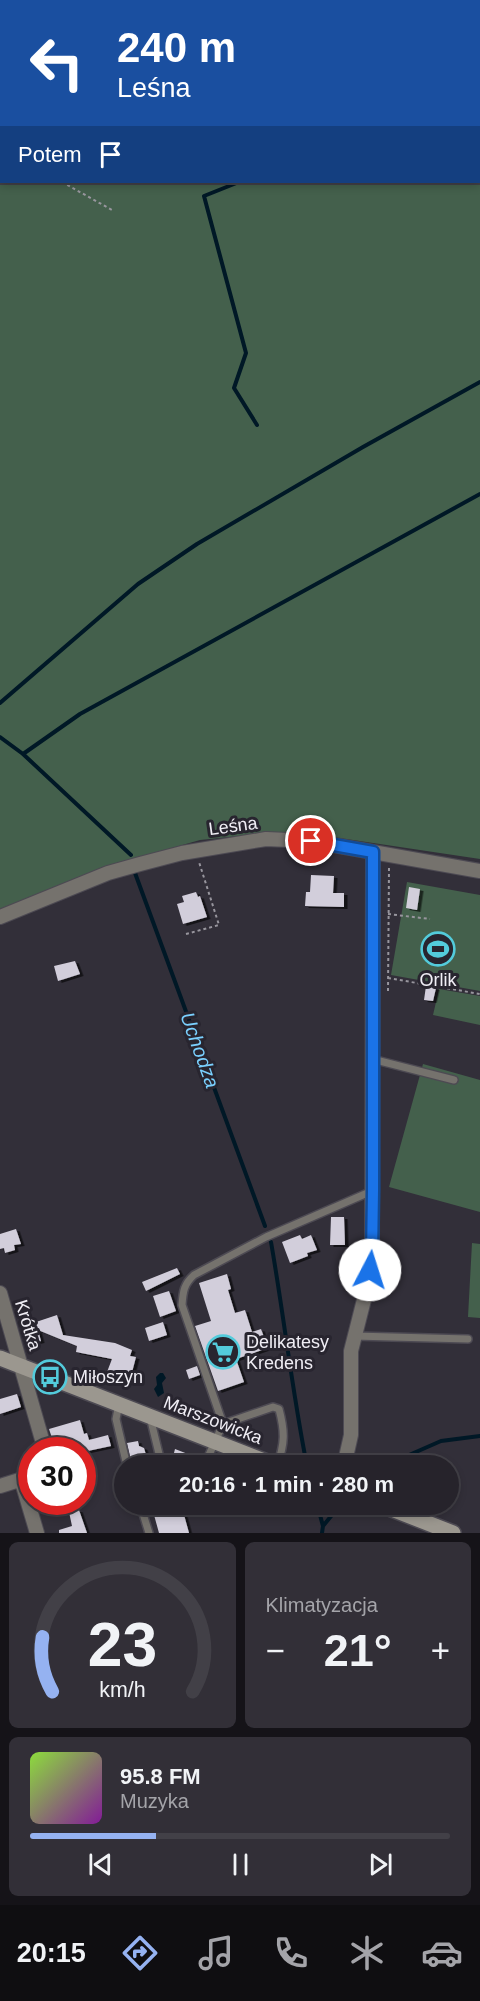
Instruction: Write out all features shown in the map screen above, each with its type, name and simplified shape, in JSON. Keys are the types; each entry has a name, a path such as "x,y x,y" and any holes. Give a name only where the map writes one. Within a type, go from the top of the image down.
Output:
{"street":[{"name":"Leśna","path":"0,917 108,873 195,850 266,839 311,841 480,871"},
{"path":"346,1455 351,1435 351,1351 368,1284 372,1256 373,852"},
{"name":"Krótka","path":"0,1293 41,1437"},
{"name":"Marszowicka","path":"0,1358 251,1455"},
{"path":"0,1486 18,1480"},
{"path":"33,1515 37,1533"},
{"path":"407,1515 453,1533"}],"lane":[{"path":"372,1059 454,1080"},
{"path":"210,1455 223,1424 182,1305 183,1290 187,1282 194,1275 266,1237 373,1191"},
{"path":"354,1336 468,1339"},
{"path":"119,1404 116,1419 124,1455"},
{"path":"223,1424 273,1407 279,1409 284,1429 284,1446 281,1455"},
{"path":"152,1417 159,1455"},
{"path":"143,1515 149,1533"}],"path":[{"path":"64,183 112,210"},
{"path":"186,934 219,925 195,850"},
{"path":"388,991 389,855"},
{"path":"389,914 429,919"},
{"path":"388,978 480,994"}],"green space":[{"path":"0,183 480,183 480,859 313,834 259,834 200,840 126,861 0,911"},
{"name":"Orlik","path":"407,882 480,895 480,991 391,975"},
{"path":"439,989 480,996 480,1025 433,1015"},
{"path":"423,1064 480,1080 480,1212 389,1187"},
{"path":"472,1243 480,1244 480,1318 468,1317"}],"water":[{"path":"163,1373 166,1378 162,1383 164,1393 158,1397 154,1389 157,1385 156,1377"}],"building":[{"path":"311,875 334,876 333,893 344,893 344,907 305,906 306,892 310,892"},
{"path":"409,887 420,889 417,910 406,908"},
{"path":"196,892 198,897 200,896 207,917 183,924 177,904 184,902 182,896"},
{"path":"75,961 80,974 58,981 54,966"},
{"path":"426,986 436,988 433,1001 424,1000"},
{"path":"331,1217 344,1217 345,1245 330,1245"},
{"path":"16,1229 21,1244 14,1245 15,1250 5,1253 4,1248 0,1249 0,1234"},
{"path":"300,1235 302,1239 311,1235 317,1250 290,1263 282,1242"},
{"path":"177,1268 180,1274 146,1291 142,1282"},
{"name":"Delikatesy Kredens","path":"227,1274 231,1289 228,1290 235,1313 245,1310 252,1332 261,1329 268,1348 236,1359 244,1382 218,1391 195,1326 211,1321 199,1283"},
{"path":"169,1291 176,1311 160,1317 153,1296"},
{"path":"57,1315 63,1335 115,1343 132,1350 130,1356 136,1357 131,1376 107,1372 112,1359 76,1352 77,1346 38,1330 41,1341 32,1343 31,1339 25,1341 21,1327"},
{"path":"163,1322 167,1335 149,1341 145,1328"},
{"path":"197,1366 200,1375 189,1379 186,1370"},
{"path":"17,1394 21,1407 0,1414 0,1399"},
{"path":"80,1420 84,1434 87,1433 88,1437 52,1437 49,1429"},
{"path":"108,1435 111,1446 96,1449 96,1438"},
{"path":"138,1441 146,1455 130,1455 127,1443"},
{"path":"175,1449 190,1455 174,1455"},
{"path":"70,1515 81,1515 87,1533 59,1533 59,1530 72,1526"},
{"path":"154,1515 184,1515 189,1533 159,1533"}],"waterway":[{"path":"236,183 204,196 246,353 234,388 257,425"},
{"path":"0,703 138,584 197,544 480,382"},
{"path":"23,754 80,714 480,494"},
{"name":"Uchodza","path":"0,737 23,754 131,855"},
{"name":"Uchodza","path":"135,873 265,1226"},
{"name":"Uchodza","path":"271,1242 305,1455"},
{"path":"409,1455 441,1441 480,1436"},
{"name":"Uchodza","path":"320,1515 322,1533"},
{"path":"323,1526 332,1515"}],"place":[{"name":"Orlik","path":"438,949"},
{"name":"Delikatesy Kredens","path":"223,1352"},
{"name":"Miłoszyn","path":"50,1377"}],"route":[{"path":"311,841 373,852 373,1191 370,1270"}]}
